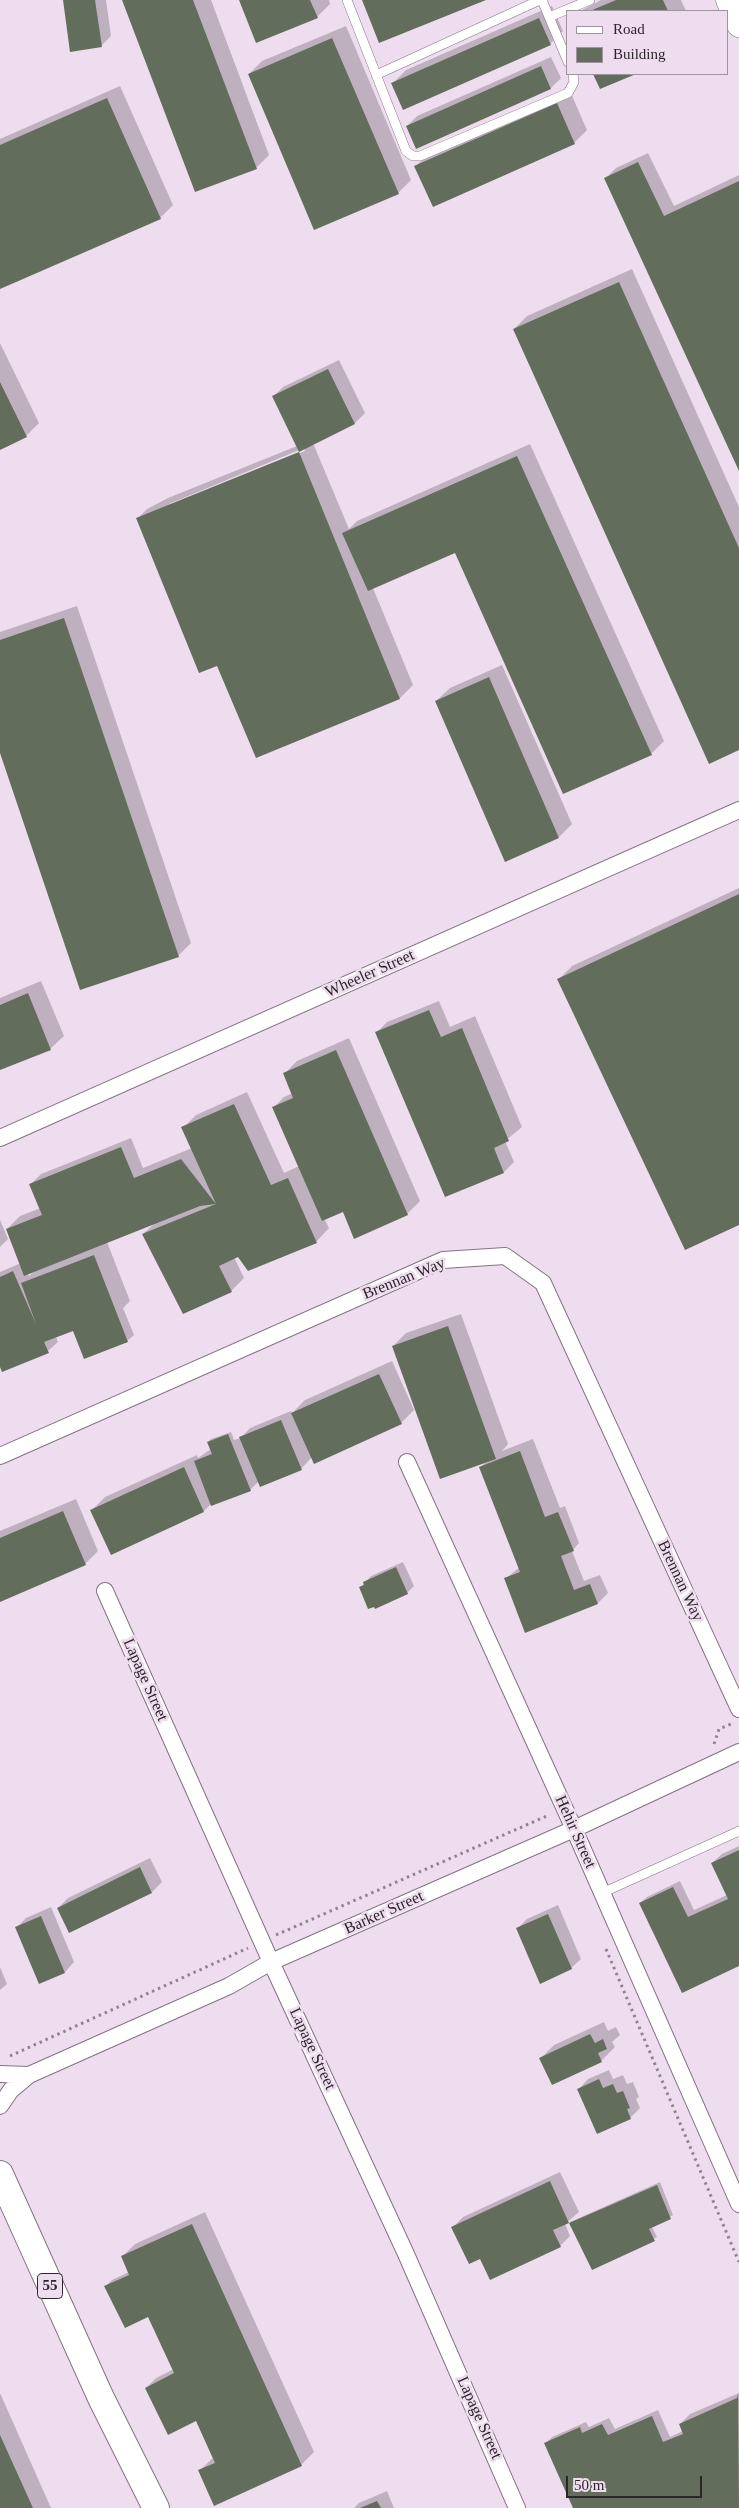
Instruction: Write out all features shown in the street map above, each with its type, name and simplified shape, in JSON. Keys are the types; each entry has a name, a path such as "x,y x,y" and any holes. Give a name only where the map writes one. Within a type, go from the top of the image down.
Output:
{"main road":[{"name":"55","path":"0,2174 101,2398 156,2508"},
{"name":"55","path":"101,2398 142,2508"}],"street":[{"path":"728,0 739,25"},
{"name":"Wheeler Street","path":"0,1138 739,810"},
{"name":"Brennan Way","path":"0,1456 443,1260 505,1256 543,1283 739,1708"},
{"name":"Hehir Street","path":"407,1462 574,1829 739,2204"},
{"name":"Lapage Street","path":"105,1590 271,1962 414,2272 517,2508"},
{"name":"Barker Street","path":"0,2106 11,2090 30,2075 229,1986 271,1962 574,1829 739,1752"},
{"name":"Barker Street","path":"0,2074 30,2075"}],"lane":[{"path":"346,0 406,151 413,156 420,156 568,92 574,82 572,75"},
{"path":"376,75 541,0 566,57"},
{"path":"549,17 590,0"},
{"path":"602,1893 739,1831"}],"path":[{"path":"714,1746 719,1729 739,1722"},
{"path":"9,2057 564,1808"},
{"path":"549,1815 558,1836"},
{"path":"604,1944 739,2262"}],"building":[{"path":"63,0 95,0 102,47 70,52"},
{"path":"122,0 193,0 257,169 195,192"},
{"path":"239,0 310,0 318,18 256,43"},
{"path":"362,0 486,0 379,43"},
{"path":"616,0 663,0 668,10 592,10"},
{"path":"539,18 551,45 403,110 391,83"},
{"path":"332,38 399,194 314,230 248,74"},
{"path":"541,66 551,89 416,149 406,126"},
{"path":"593,75 634,75 600,89"},
{"path":"107,98 161,219 0,289 0,145"},
{"path":"557,103 575,144 433,207 414,166"},
{"path":"638,162 664,216 739,181 739,471 604,178"},
{"path":"619,282 739,548 739,750 709,764 513,329"},
{"path":"328,369 355,424 299,452 272,396"},
{"path":"0,382 27,437 0,450"},
{"path":"299,452 400,699 256,758 217,666 199,673 136,518"},
{"path":"517,456 652,755 563,794 455,553 368,591 342,533"},
{"path":"64,618 179,957 80,990 0,753 0,640"},
{"path":"489,677 559,838 505,862 435,701"},
{"path":"739,894 739,1225 685,1250 557,979"},
{"path":"28,993 51,1050 0,1070 0,1005"},
{"path":"429,1010 441,1037 462,1028 509,1141 494,1148 504,1173 445,1197 375,1032"},
{"path":"336,1050 408,1215 354,1239 343,1212 322,1221 272,1107 293,1098 283,1073"},
{"path":"234,1104 271,1185 288,1178 317,1243 248,1271 238,1257 219,1266 232,1292 183,1314 142,1234 216,1204 181,1127"},
{"path":"121,1147 134,1178 181,1159 216,1204 200,1206 24,1276 6,1229 42,1215 29,1184"},
{"path":"94,1255 128,1342 84,1359 73,1331 44,1342 49,1353 2,1372 0,1367 0,1277 13,1271 36,1324 21,1283"},
{"path":"448,1326 496,1459 440,1479 392,1346"},
{"path":"379,1374 402,1424 314,1464 291,1413"},
{"path":"281,1420 302,1470 260,1487 239,1437"},
{"path":"228,1434 251,1491 211,1506 194,1461 212,1454 207,1442"},
{"path":"520,1451 545,1517 558,1512 574,1551 561,1556 574,1590 590,1584 598,1604 525,1633 504,1578 520,1572 479,1467"},
{"path":"184,1467 204,1512 111,1555 90,1510"},
{"path":"63,1511 86,1565 0,1602 0,1538"},
{"path":"396,1567 408,1594 375,1609 374,1607 368,1609 359,1587 364,1585 363,1582"},
{"path":"739,1850 739,1966 682,1993 639,1903 673,1887 688,1917 728,1899 711,1863"},
{"path":"140,1867 152,1893 69,1933 57,1908"},
{"path":"548,1914 572,1969 540,1984 516,1928"},
{"path":"41,1916 65,1973 39,1984 15,1927"},
{"path":"590,2034 595,2043 603,2039 607,2049 598,2053 602,2062 552,2085 539,2058"},
{"path":"599,2079 603,2088 613,2084 617,2093 623,2091 630,2108 627,2109 631,2119 597,2134 577,2089"},
{"path":"550,2181 569,2223 553,2230 561,2247 490,2280 480,2259 469,2264 451,2227"},
{"path":"657,2185 671,2219 649,2229 655,2241 592,2270 569,2223"},
{"path":"192,2224 302,2466 214,2506 198,2470 215,2463 196,2421 168,2435 145,2388 174,2373 148,2317 125,2328 104,2286 129,2275 121,2256"},
{"path":"738,2394 739,2508 573,2508 544,2443 580,2427 582,2433 602,2424 608,2435 652,2416 663,2442 683,2434 679,2424 737,2398"},
{"path":"0,2435 33,2508 0,2508"},
{"path":"377,2501 381,2508 360,2508"}]}
